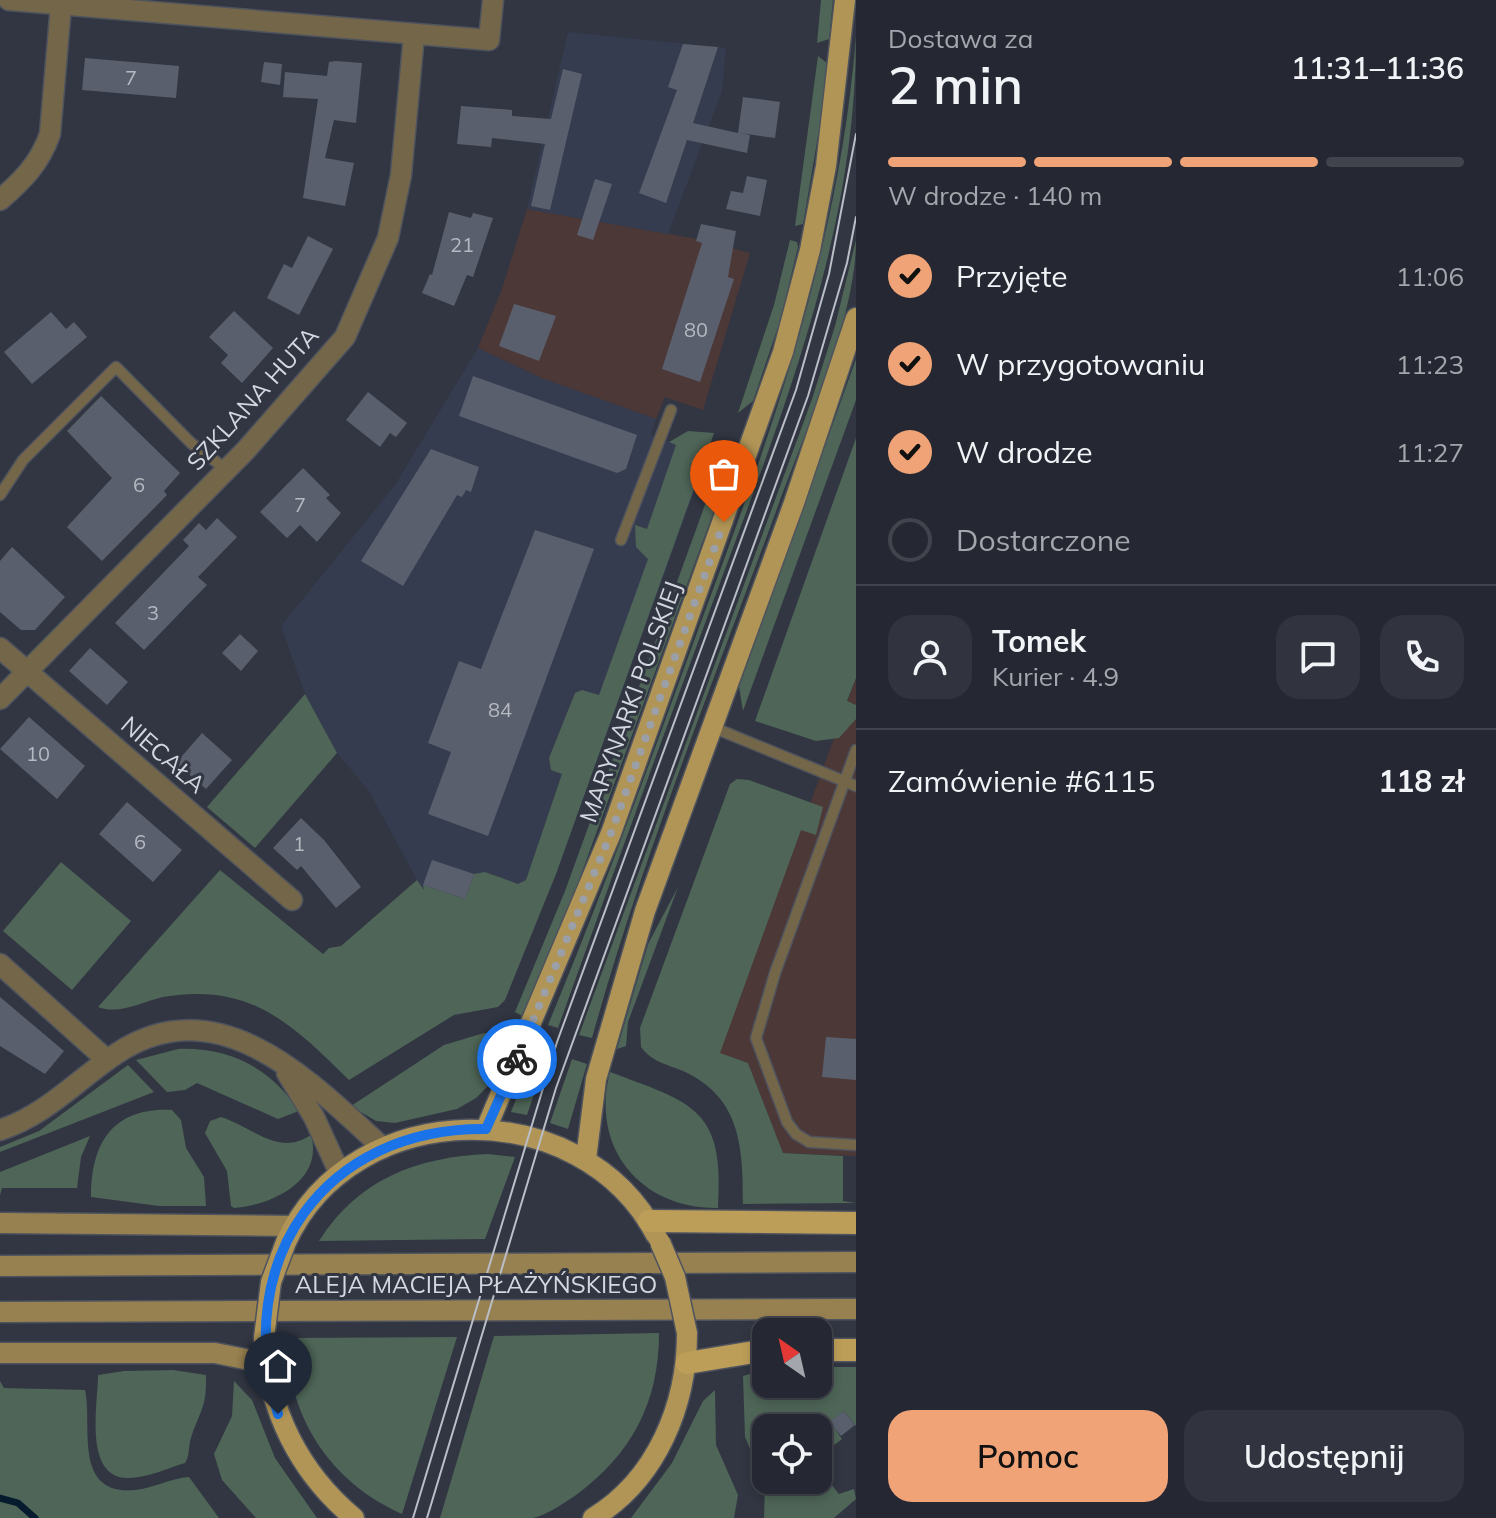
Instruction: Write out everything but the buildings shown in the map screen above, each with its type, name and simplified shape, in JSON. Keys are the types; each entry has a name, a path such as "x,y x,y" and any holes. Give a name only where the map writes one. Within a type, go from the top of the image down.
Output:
{"highway":[{"path":"649,1221 856,1223"},
{"path":"832,1350 856,1350"},
{"path":"687,1363 752,1352"}],"main road":[{"name":"MARYNARKI POLSKIEJ","path":"486,1129 611,833 783,352 810,250 826,166 845,0"},
{"path":"586,1159 596,1079 612,1013 645,911 794,503 856,318"},
{"path":"354,1518 317,1483 289,1438 274,1401 265,1363 264,1338 271,1282 290,1234 340,1174 383,1148 433,1132 486,1129 527,1134 586,1159 621,1187 649,1221 677,1286 687,1333 687,1363 675,1413 652,1459 637,1480 597,1517"},
{"path":"0,1223 290,1234"},
{"name":"ALEJA MACIEJA PŁAŻYŃSKIEGO","path":"0,1266 856,1262"},
{"name":"ALEJA MACIEJA PŁAŻYŃSKIEGO","path":"0,1312 856,1309"},
{"path":"0,1353 215,1353 265,1363"}],"street":[{"path":"9,0 489,40 493,0"},
{"path":"0,200 29,174 44,153 50,134 61,5"},
{"name":"SZKLANA HUTA","path":"0,699 227,470 345,337 372,282 388,238 401,175 414,35"},
{"name":"NIECAŁA","path":"0,648 292,900"},
{"path":"0,964 107,1060"},
{"path":"0,1130 54,1103 107,1060 156,1035 182,1031 214,1032 244,1040 278,1060 335,1103 383,1148"},
{"path":"278,1060 314,1117 340,1174"}],"lane":[{"path":"0,495 23,460 116,367 191,443 227,470"},
{"path":"621,540 671,410"},
{"path":"712,727 856,786"},
{"path":"856,750 775,973 756,1038 787,1122 796,1134 809,1142 856,1145"}],"shaded area":[{"path":"568,32 726,48 722,91 668,234 527,209"},
{"path":"527,209 697,239 750,253 703,410 665,397 656,419 541,378 478,348 502,289"},
{"path":"478,348 541,378 656,419 651,435 707,456 556,874 445,919 417,880 369,791 337,753 305,694 281,626 395,485"},
{"path":"856,678 856,1156 783,1153 748,1063 719,1053"}],"green space":[{"path":"821,0 833,0 829,39 817,43"},
{"path":"856,37 853,109 844,180 811,320 790,388 558,1028 548,1025 644,779 776,412 818,265 834,191"},
{"path":"818,56 827,63 823,107 803,224 795,226"},
{"path":"790,240 797,242 798,247 780,321 753,401 738,413 774,305"},
{"path":"856,240 848,304 815,410 656,837 592,1038 579,1035 812,399 835,326"},
{"path":"856,359 856,400 743,711 739,687"},
{"path":"688,431 714,433 556,874 505,1000 498,1007 454,1015 349,1080 288,1025 245,1002 194,994 163,997 123,1009 98,1007 220,870 323,954 329,948 341,946 417,880 424,890 423,885 465,899 474,874 485,872 518,884 526,880 562,774 551,770 549,758 575,693 582,690 599,695 648,559 636,547 635,525 647,529 676,445 669,442"},
{"path":"856,438 856,678 847,701 856,705 856,719 839,738 816,741 755,721"},
{"path":"727,444 732,453 731,464 574,894 522,1016 515,1012 565,891"},
{"path":"305,694 337,753 255,848 207,807"},
{"path":"737,779 749,780 823,807 816,835 801,830 720,1053 748,1063 783,1153 843,1156 843,1201 856,1203 743,1204 739,1144 727,1110 717,1095 702,1082 655,1059 641,1047 640,1028 730,784"},
{"path":"61,862 131,921 72,990 3,931"},
{"path":"678,887 628,1022 626,1046 617,1049 648,944"},
{"path":"484,1033 512,1039 492,1082 476,1098 457,1109 395,1123 376,1121 351,1106 444,1045"},
{"path":"537,1046 549,1050 527,1115 511,1112"},
{"path":"178,1049 214,1052 247,1063 275,1083 299,1111 278,1119 197,1083 185,1090 167,1092 136,1060"},
{"path":"572,1059 587,1064 568,1129 550,1123"},
{"path":"128,1065 154,1092 0,1152 0,1147 39,1131"},
{"path":"610,1072 663,1092 698,1114 709,1129 716,1149 718,1208 690,1206 666,1198 645,1185 628,1169 615,1149 608,1125 606,1100"},
{"path":"172,1110 181,1120 186,1148 204,1177 206,1206 159,1206 91,1197 95,1161 109,1132 134,1115"},
{"path":"221,1117 276,1142 299,1141 311,1135 313,1151 310,1165 302,1178 292,1188 264,1202 231,1206 227,1171 205,1133 210,1121"},
{"path":"90,1136 81,1157 77,1188 2,1188 0,1195 0,1172"},
{"path":"488,1154 515,1157 485,1239 319,1241 352,1202 392,1175 437,1160"},
{"path":"659,1333 658,1358 648,1404 627,1444 596,1479 561,1505 533,1518 440,1518 494,1336"},
{"path":"457,1337 402,1514 354,1484 318,1444 304,1420 295,1394 289,1367 288,1338"},
{"path":"832,1367 856,1367 856,1426 844,1411 832,1420 832,1414 752,1414 752,1453 745,1437 743,1376 752,1373 752,1398 832,1398"},
{"path":"173,1370 206,1375 204,1402 187,1460 143,1476 129,1478 114,1475 105,1466 96,1438 98,1375"},
{"path":"0,1381 4,1388 85,1390 89,1455 102,1482 115,1489 135,1490 189,1477 219,1518 0,1518"},
{"path":"234,1381 252,1400 275,1458 317,1518 256,1518 222,1480 214,1454 232,1416"},
{"path":"715,1390 716,1445 738,1495 734,1518 631,1518 672,1463 703,1401"},
{"path":"832,1425 842,1439 832,1446"},
{"path":"832,1485 839,1494 854,1489 856,1499 834,1518 764,1518 765,1494 832,1494"}],"waterway":[{"path":"0,1498 18,1503 35,1518"}],"tram line":[{"path":"413,1518 557,1042 796,390 829,274 856,134"},
{"path":"427,1518 556,1088 808,396 847,263 856,217"}],"way so far":[{"path":"517,1059 611,833 724,522"}],"route":[{"path":"278,1414 265,1363 265,1310 275,1268 294,1226 307,1207 340,1174 383,1148 433,1132 460,1128 486,1129 517,1059"}]}
